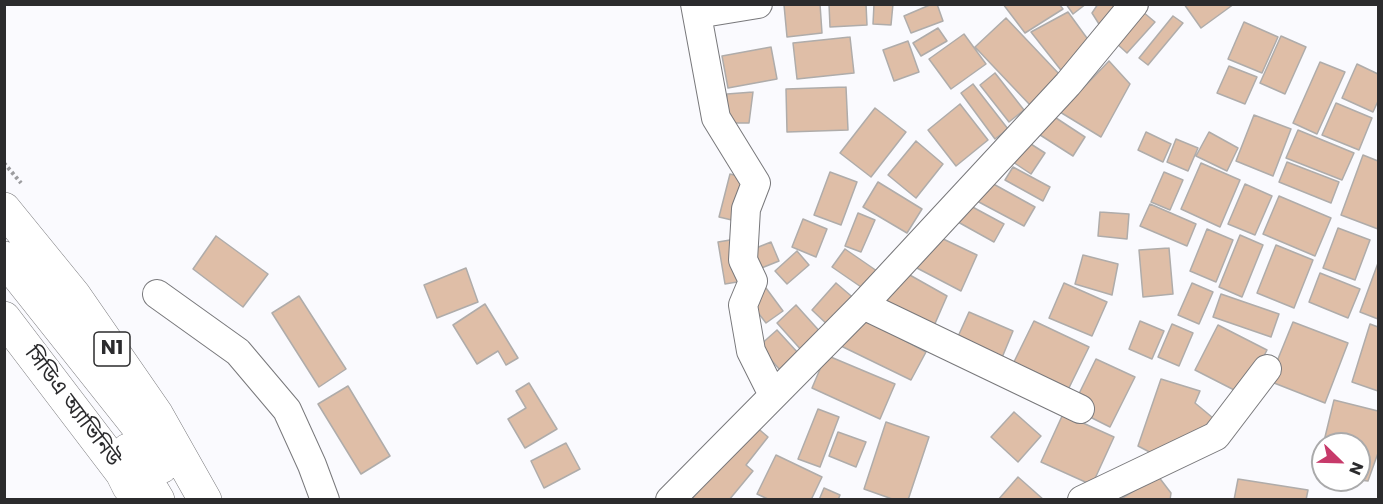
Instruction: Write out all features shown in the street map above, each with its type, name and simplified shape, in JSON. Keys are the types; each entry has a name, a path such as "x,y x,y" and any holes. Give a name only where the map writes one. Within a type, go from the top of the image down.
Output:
{"highway":[{"name":"N1","path":"4,209 74,295 157,414 205,500"},
{"path":"4,258 139,428 180,500"},
{"path":"4,291 131,453 158,500"},
{"name":"সিডিএ অ্যাভিনিউ","path":"4,318 122,472 135,500"}],"street":[{"path":"758,4 696,9 716,118 756,183 746,209 743,260 753,281 743,305 751,351 773,395"},
{"path":"670,500 863,305 1068,84 1134,4"},
{"path":"157,294 238,352 287,410 325,500"},
{"path":"863,305 1080,409"},
{"path":"1082,500 1216,436 1267,369"}],"building":[{"path":"820,4 822,33 787,37 784,5"},
{"path":"829,4 866,4 867,25 830,27"},
{"path":"874,4 893,4 891,25 873,24"},
{"path":"937,4 943,21 911,33 904,16"},
{"path":"1003,4 1059,4 1063,9 1025,33"},
{"path":"1066,4 1086,4 1073,14"},
{"path":"1098,4 1128,4 1104,32 1092,13"},
{"path":"1184,4 1234,4 1201,28"},
{"path":"1068,12 1092,45 1064,74 1031,32"},
{"path":"1143,12 1155,22 1127,53 1116,43"},
{"path":"1173,16 1183,23 1148,65 1139,58"},
{"path":"1006,18 1061,76 1030,105 975,47"},
{"path":"1244,22 1278,37 1262,73 1228,59"},
{"path":"938,28 947,41 921,56 913,43"},
{"path":"964,34 986,64 951,89 929,59"},
{"path":"1281,36 1306,47 1285,94 1260,83"},
{"path":"850,37 854,73 797,79 793,43"},
{"path":"908,41 919,72 894,81 883,50"},
{"path":"771,47 777,79 728,88 722,56"},
{"path":"1109,61 1130,84 1101,137 1060,112"},
{"path":"1320,62 1345,72 1317,134 1293,123"},
{"path":"1357,64 1378,74 1378,101 1373,112 1342,98"},
{"path":"1229,66 1257,77 1245,104 1217,93"},
{"path":"995,73 1024,110 1009,122 980,85"},
{"path":"973,84 1008,129 995,139 961,93"},
{"path":"846,87 848,130 787,132 786,89"},
{"path":"753,92 749,123 726,123 727,94"},
{"path":"1336,103 1372,118 1359,150 1322,135"},
{"path":"960,104 988,140 956,166 928,130"},
{"path":"875,108 906,132 871,177 840,153"},
{"path":"1050,114 1085,137 1073,156 1037,133"},
{"path":"1254,115 1291,129 1273,176 1236,161"},
{"path":"1298,130 1354,153 1342,180 1286,158"},
{"path":"1146,132 1171,144 1163,162 1138,150"},
{"path":"1209,132 1238,148 1227,171 1196,156"},
{"path":"1023,139 1045,153 1031,174 1010,160"},
{"path":"1176,139 1198,148 1188,171 1167,162"},
{"path":"916,141 943,164 916,198 888,175"},
{"path":"1363,155 1378,161 1378,229 1341,215"},
{"path":"1287,162 1339,182 1331,203 1279,182"},
{"path":"1201,163 1240,180 1220,227 1181,209"},
{"path":"1013,167 1050,187 1043,201 1005,180"},
{"path":"830,172 857,182 841,225 814,215"},
{"path":"1164,172 1183,180 1170,210 1151,202"},
{"path":"730,174 746,178 736,221 719,217"},
{"path":"988,181 1035,207 1024,226 977,201"},
{"path":"878,182 922,209 907,233 863,207"},
{"path":"1245,184 1272,196 1255,235 1228,224"},
{"path":"1279,196 1331,218 1315,256 1263,234"},
{"path":"967,204 1004,224 994,242 958,222"},
{"path":"1150,204 1196,224 1187,246 1140,226"},
{"path":"1100,212 1129,214 1127,239 1098,236"},
{"path":"858,213 875,220 861,252 845,246"},
{"path":"803,219 827,229 816,257 792,247"},
{"path":"1338,228 1370,240 1355,280 1323,268"},
{"path":"1207,229 1233,240 1216,282 1190,271"},
{"path":"1240,235 1263,245 1242,297 1219,287"},
{"path":"216,236 268,274 243,307 193,269"},
{"path":"939,237 977,255 961,291 915,267"},
{"path":"736,239 743,281 725,284 718,242"},
{"path":"771,242 779,261 759,269 751,250"},
{"path":"1276,245 1313,260 1294,308 1257,293"},
{"path":"1169,248 1173,294 1143,297 1139,250"},
{"path":"845,249 877,271 864,289 832,267"},
{"path":"797,251 809,265 787,284 775,271"},
{"path":"1083,255 1118,264 1112,295 1075,284"},
{"path":"1378,263 1378,319 1360,312"},
{"path":"466,268 478,302 437,318 424,285"},
{"path":"1320,273 1360,289 1348,318 1309,302"},
{"path":"908,274 947,296 930,335 880,308"},
{"path":"836,283 857,301 831,328 812,310"},
{"path":"1064,283 1107,302 1092,336 1049,318"},
{"path":"1192,283 1213,292 1199,324 1178,315"},
{"path":"766,288 783,311 766,323 749,301"},
{"path":"1221,294 1279,314 1271,337 1213,317"},
{"path":"299,296 346,369 319,387 272,313"},
{"path":"485,304 518,358 506,365 498,351 477,364 453,325"},
{"path":"796,305 823,335 803,352 777,323"},
{"path":"969,312 1013,331 1001,360 956,341"},
{"path":"861,317 926,352 911,380 839,345"},
{"path":"1034,321 1089,347 1065,396 1010,370"},
{"path":"1140,321 1164,331 1152,359 1129,349"},
{"path":"1293,322 1348,343 1325,403 1269,381"},
{"path":"1172,324 1193,333 1179,366 1158,357"},
{"path":"1370,324 1378,327 1378,391 1352,382"},
{"path":"1218,325 1267,350 1244,395 1195,370"},
{"path":"777,330 799,354 780,370 759,346"},
{"path":"826,355 895,384 880,419 812,388"},
{"path":"1096,359 1135,377 1110,427 1072,408"},
{"path":"1161,379 1200,391 1195,403 1213,418 1191,441 1161,458 1138,446"},
{"path":"529,383 557,429 525,448 508,419 526,408 516,391"},
{"path":"348,386 390,456 361,474 318,404"},
{"path":"1334,400 1378,411 1378,453 1371,473 1371,432 1326,432"},
{"path":"818,409 839,417 820,467 798,459"},
{"path":"1014,412 1041,436 1018,462 991,437"},
{"path":"1063,414 1114,437 1092,485 1041,462"},
{"path":"886,422 929,437 908,500 895,500 864,489"},
{"path":"754,425 768,437 746,465 753,471 729,500 691,500"},
{"path":"838,432 866,442 856,467 829,456"},
{"path":"566,443 580,469 544,488 531,461"},
{"path":"776,455 822,477 811,500 770,500 757,494"},
{"path":"1158,476 1171,493 1170,500 1119,500"},
{"path":"1018,477 1044,500 998,500"},
{"path":"1238,479 1308,490 1306,500 1234,500"},
{"path":"824,488 840,495 838,500 819,500"}]}
